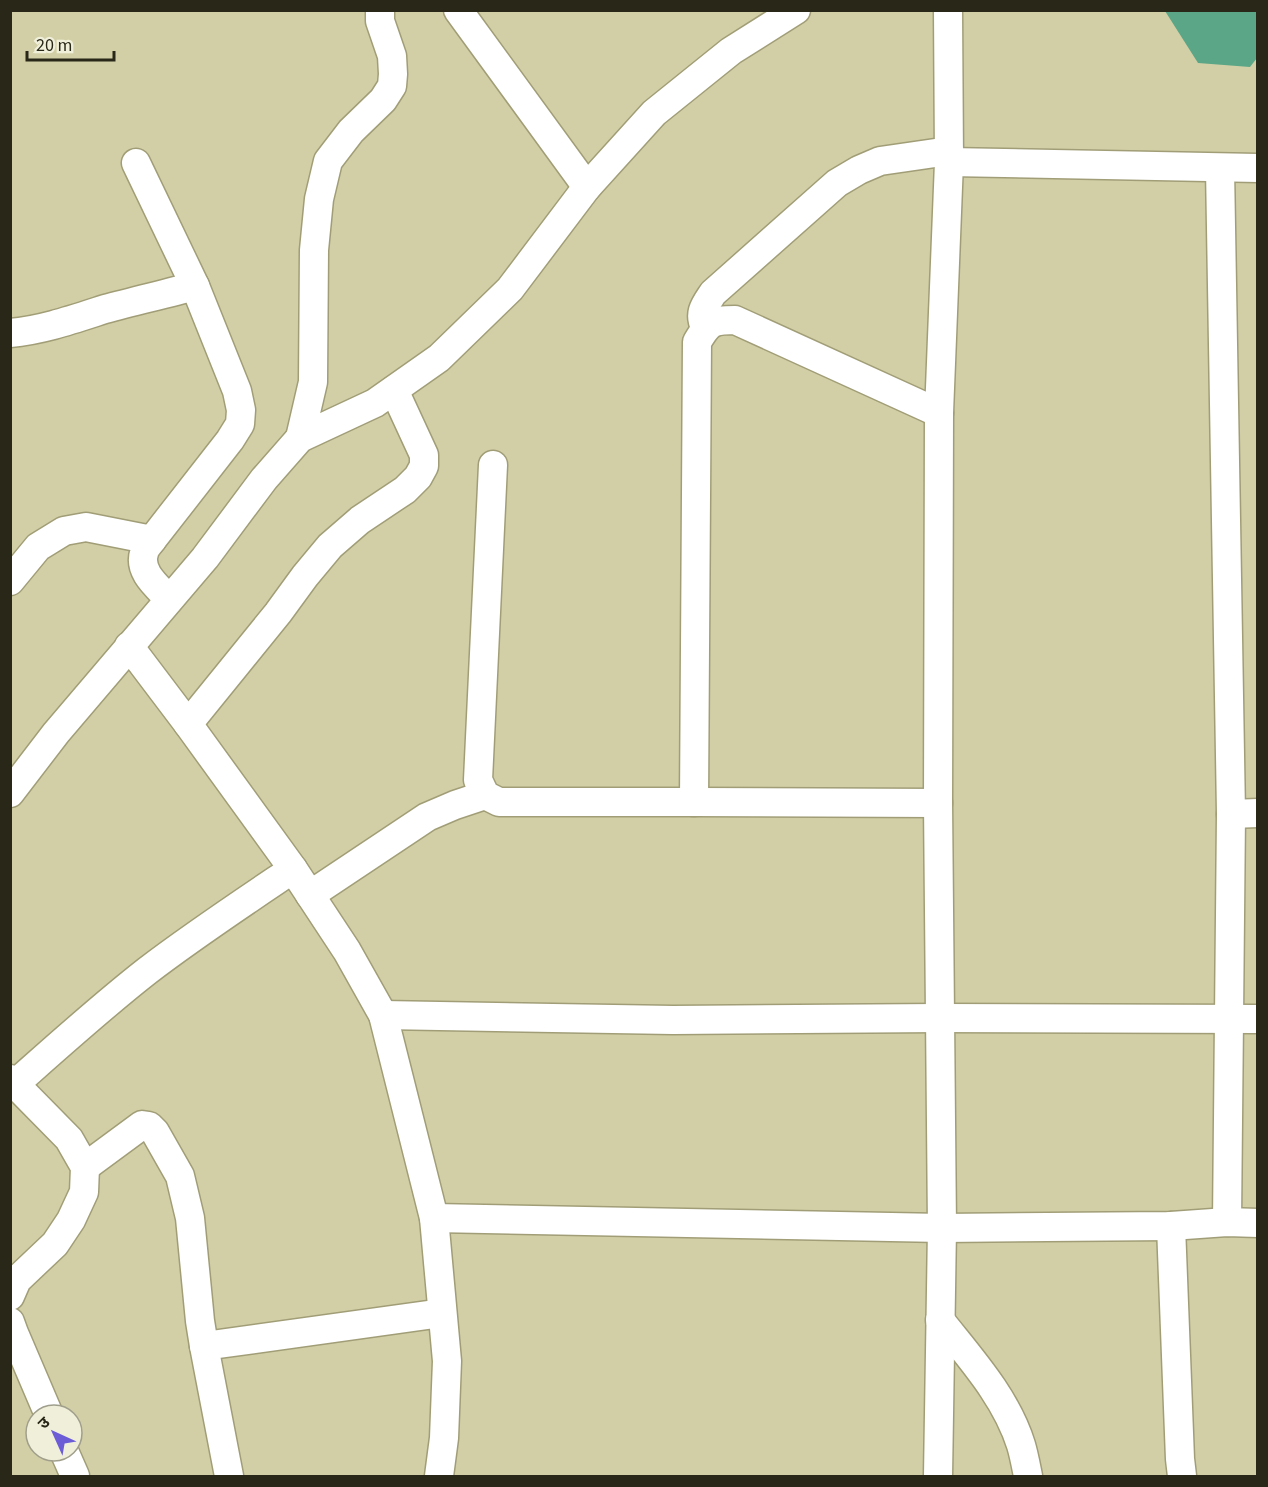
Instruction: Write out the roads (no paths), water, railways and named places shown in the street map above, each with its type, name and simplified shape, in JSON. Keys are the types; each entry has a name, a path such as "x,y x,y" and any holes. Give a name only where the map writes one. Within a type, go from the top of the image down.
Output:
{"street":[{"path":"300,438 313,382 314,250 319,199 328,161 351,131 383,100 392,86 392,56 380,21 380,10"},
{"path":"458,10 587,187"},
{"path":"938,1476 942,1228 938,803 939,412 949,157 948,10"},
{"path":"10,793 56,733 205,558 264,479 300,438 375,403 439,358 510,289 587,187 654,113 731,51 783,14"},
{"path":"705,327 701,319 704,307 713,293 837,183 880,161 949,157 1257,168"},
{"path":"136,163 195,286 237,391 241,410 240,424 230,440 144,552 142,565 150,579 169,600"},
{"path":"1220,168 1244,813 1244,1019 1227,1222"},
{"path":"10,333 61,323 195,286"},
{"path":"694,802 697,342 705,327 717,320 735,320 939,412"},
{"path":"188,724 330,546 360,520 405,490 418,477 424,466 424,455 393,390"},
{"path":"493,465 478,780 485,795 499,802 938,803"},
{"path":"10,581 38,547 64,531 86,526 152,540"},
{"path":"129,646 293,869 347,951 382,1015 435,1218 447,1361 444,1438 439,1476"},
{"path":"310,895 427,817 485,795"},
{"path":"10,1296 17,1280 55,1244 71,1220 84,1192 85,1167 69,1139 13,1082 148,971 200,932 293,869"},
{"path":"382,1015 673,1020 1244,1019"},
{"path":"85,1167 142,1125 149,1126 155,1132 180,1176 190,1218 204,1346 229,1476"},
{"path":"435,1218 942,1228 1257,1223"},
{"path":"1171,1226 1182,1476"},
{"path":"204,1346 442,1313"},
{"path":"940,1320 983,1375 1005,1408 1020,1444 1028,1476"},
{"path":"10,1322 44,1403"}]}
